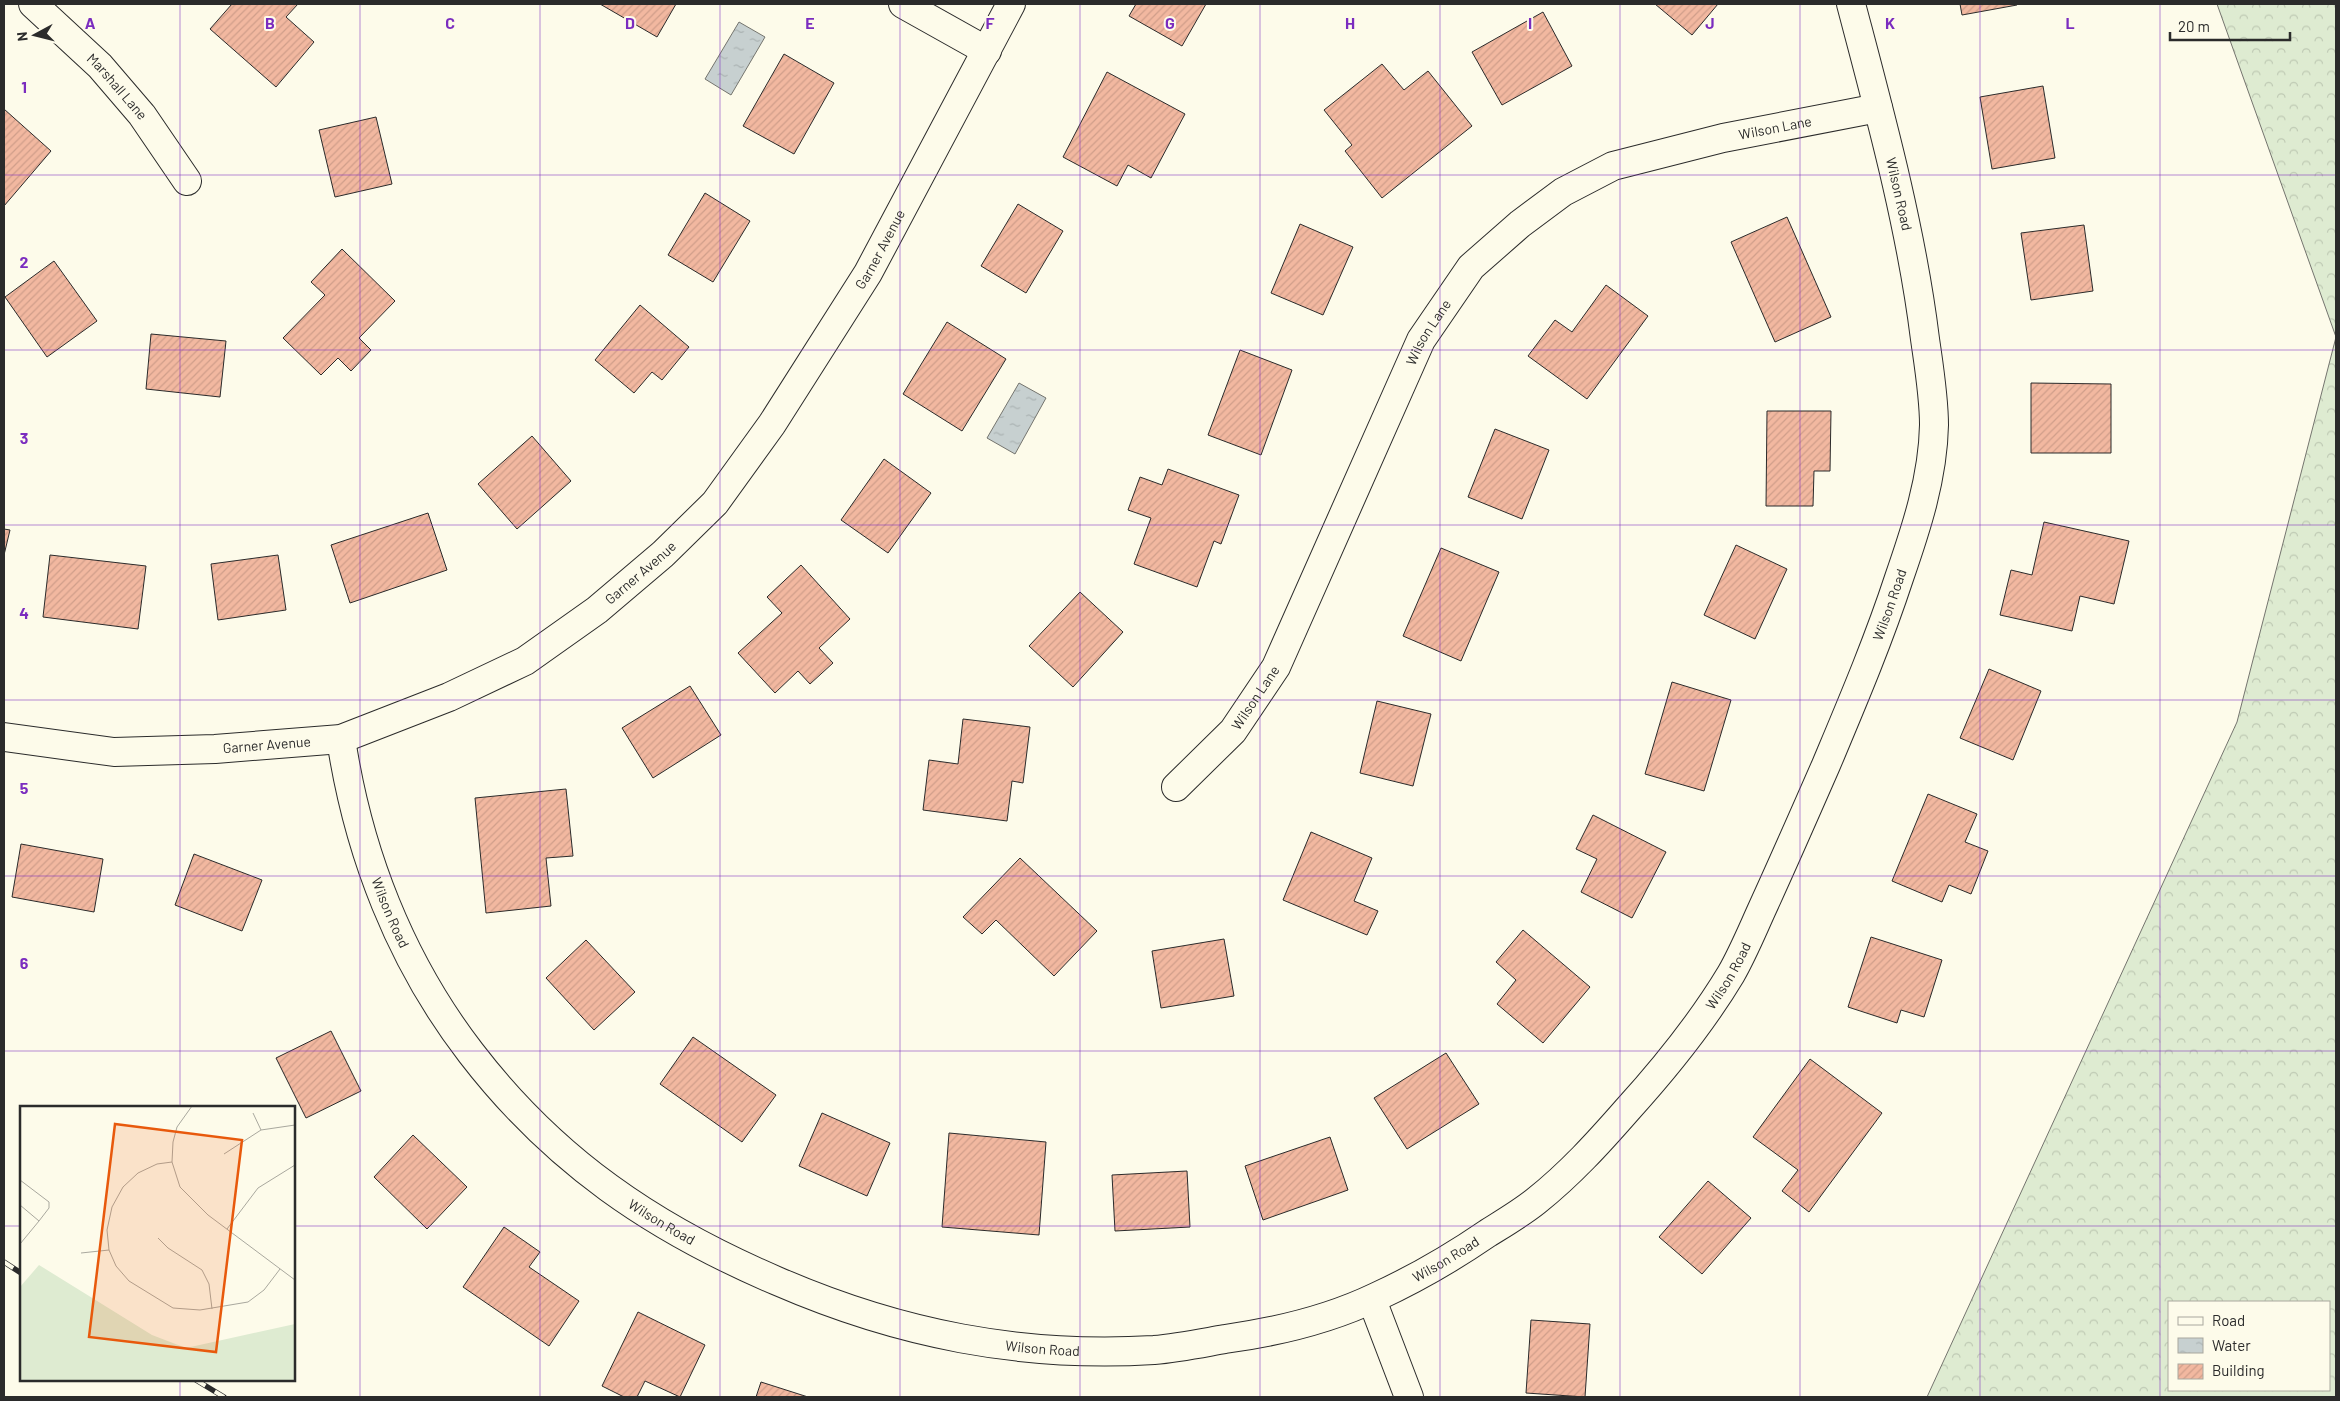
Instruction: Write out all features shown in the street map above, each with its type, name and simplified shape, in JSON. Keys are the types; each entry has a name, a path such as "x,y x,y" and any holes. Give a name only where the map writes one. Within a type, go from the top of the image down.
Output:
{"street":[{"name":"Marshall Lane","path":"33,4 100,66 142,115 186,181"},
{"path":"904,4 986,50"},
{"name":"Garner Avenue","path":"4,737 114,752 215,749 341,738 449,697 526,660 597,610 663,554 715,503 772,424 868,273 1011,4"},
{"name":"Wilson Road","path":"341,738 349,791 362,843 382,897 411,959 440,1009 468,1049 502,1091 552,1143 602,1184 673,1231 747,1268 825,1302 901,1326 988,1344 1080,1352 1162,1349 1260,1334 1304,1323 1372,1300 1460,1252 1526,1208 1588,1155 1688,1041 1734,969 1791,848 1875,650 1917,525 1929,471 1934,424 1921,302 1907,229 1851,4"},
{"name":"Wilson Lane","path":"1176,787 1233,731 1276,667 1421,340 1471,267 1520,224 1563,192 1613,166 1723,138 1878,108"},
{"path":"1372,1300 1409,1397"}],"green space":[{"path":"2217,4 2336,4 2336,337"},
{"path":"2336,337 2336,1397 1927,1397 2237,722"}],"water":[{"path":"739,22 765,37 731,95 705,79"},
{"path":"1019,383 1046,398 1015,454 987,438"}],"building":[{"path":"232,4 298,4 286,17 314,42 276,87 210,29"},
{"path":"600,4 676,4 657,37"},
{"path":"1136,4 1206,4 1182,46 1129,16"},
{"path":"1655,4 1718,4 1692,35"},
{"path":"1960,4 2017,4 2017,5 1962,15"},
{"path":"1543,12 1572,66 1502,105 1472,52"},
{"path":"784,54 834,83 794,154 743,126"},
{"path":"1382,64 1404,90 1428,71 1472,126 1382,198 1345,151 1352,145 1324,110"},
{"path":"1107,72 1185,114 1151,178 1128,165 1117,186 1063,157"},
{"path":"2043,86 2055,158 1992,169 1980,97"},
{"path":"4,109 51,151 4,206"},
{"path":"376,117 392,184 335,197 319,130"},
{"path":"705,193 750,221 713,282 668,255"},
{"path":"1018,204 1063,231 1026,293 981,266"},
{"path":"1787,217 1831,317 1775,342 1731,242"},
{"path":"1300,224 1353,247 1323,315 1271,293"},
{"path":"2084,225 2093,291 2031,300 2021,233"},
{"path":"342,249 395,301 359,338 371,350 351,371 338,358 321,375 283,338 325,295 311,282"},
{"path":"54,261 97,321 47,357 5,297"},
{"path":"1606,285 1648,316 1587,399 1528,356 1555,320 1572,332"},
{"path":"640,305 689,347 662,380 652,372 634,393 595,360"},
{"path":"947,322 1006,359 962,431 903,394"},
{"path":"151,334 226,341 220,397 146,389"},
{"path":"1240,350 1292,370 1261,455 1208,435"},
{"path":"2031,383 2111,384 2111,453 2031,453"},
{"path":"1767,411 1831,411 1830,471 1814,471 1813,506 1766,506"},
{"path":"1495,429 1549,450 1522,519 1468,497"},
{"path":"532,436 571,481 517,529 478,484"},
{"path":"884,459 931,493 888,553 841,520"},
{"path":"1168,469 1239,495 1221,544 1214,541 1197,587 1134,564 1151,518 1128,510 1140,477 1162,485"},
{"path":"428,513 447,570 350,603 331,545"},
{"path":"2044,522 2129,541 2114,604 2080,596 2072,631 2000,615 2011,570 2032,575"},
{"path":"4,529 10,530 4,555"},
{"path":"1736,545 1787,569 1755,639 1704,615"},
{"path":"1441,548 1499,572 1461,661 1403,636"},
{"path":"50,555 146,566 138,629 43,617"},
{"path":"278,555 286,610 218,620 211,564"},
{"path":"801,565 850,619 819,648 833,663 810,684 798,671 775,693 738,653 782,613 767,597"},
{"path":"1080,592 1123,632 1073,687 1029,646"},
{"path":"1989,669 2041,691 2013,760 1960,738"},
{"path":"1672,682 1731,700 1704,791 1645,774"},
{"path":"690,686 721,735 653,778 622,728"},
{"path":"1377,701 1431,714 1413,786 1360,773"},
{"path":"963,719 1030,727 1023,783 1012,781 1007,821 923,810 929,760 958,764"},
{"path":"566,789 573,856 546,858 551,906 486,913 475,798"},
{"path":"1928,794 1977,814 1965,842 1988,851 1971,894 1949,885 1942,902 1892,881"},
{"path":"1593,815 1666,852 1632,918 1581,892 1597,859 1576,849"},
{"path":"1311,832 1372,858 1354,901 1378,911 1367,935 1283,900"},
{"path":"21,844 103,859 94,912 12,897"},
{"path":"194,854 262,880 242,931 175,905"},
{"path":"1020,858 1097,931 1054,976 996,920 982,934 963,917"},
{"path":"1523,930 1590,987 1543,1043 1497,1004 1516,980 1496,962"},
{"path":"1871,937 1942,960 1924,1017 1901,1010 1897,1023 1848,1007"},
{"path":"1224,939 1234,996 1161,1008 1152,951"},
{"path":"586,940 635,992 594,1030 546,978"},
{"path":"331,1031 361,1091 306,1118 276,1058"},
{"path":"693,1037 776,1095 742,1142 660,1084"},
{"path":"1446,1053 1479,1104 1407,1149 1374,1098"},
{"path":"1810,1059 1882,1113 1809,1212 1782,1191 1798,1170 1753,1137"},
{"path":"822,1113 890,1143 867,1196 799,1166"},
{"path":"949,1133 1046,1142 1039,1235 942,1227"},
{"path":"413,1135 467,1187 427,1229 374,1177"},
{"path":"1330,1137 1348,1190 1263,1220 1245,1166"},
{"path":"1187,1171 1190,1227 1115,1231 1112,1175"},
{"path":"1708,1181 1751,1218 1702,1274 1659,1237"},
{"path":"504,1227 540,1252 529,1267 579,1301 549,1346 463,1287"},
{"path":"638,1312 705,1345 680,1397 645,1381 637,1397 624,1397 602,1386"},
{"path":"1531,1320 1590,1324 1585,1397 1526,1393"},
{"path":"761,1382 808,1397 756,1397"}],"railway":[{"path":"4,1262 20,1272"},
{"path":"198,1381 224,1397"}]}
